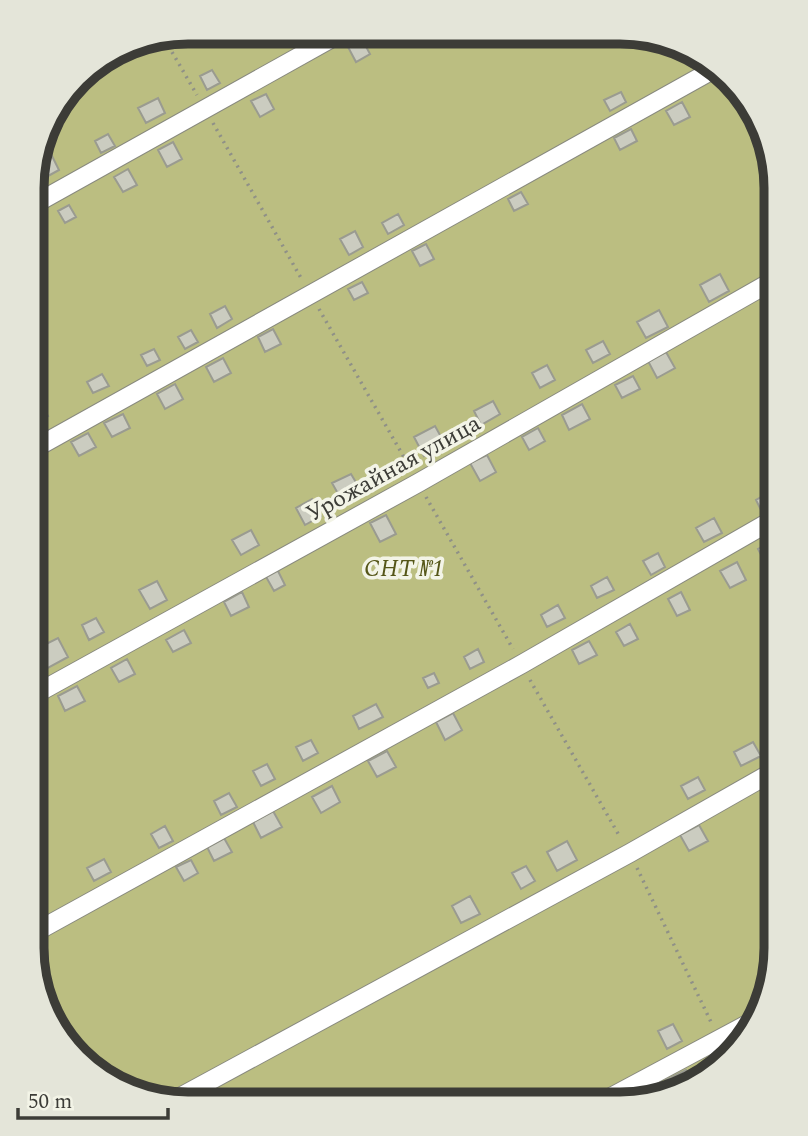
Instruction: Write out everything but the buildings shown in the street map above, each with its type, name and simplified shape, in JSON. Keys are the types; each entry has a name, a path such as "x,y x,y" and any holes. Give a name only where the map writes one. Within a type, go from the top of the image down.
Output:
{"street":[{"path":"44,199 321,44"},
{"path":"44,443 707,73"},
{"name":"Урожайная улица","path":"44,689 418,483 764,286"},
{"path":"44,927 522,664 764,525"},
{"path":"189,1092 630,853 764,777"},
{"path":"620,1092 741,1027"}],"path":[{"path":"168,46 630,853 718,1038"}],"green space":[{"name":"СНТ №1","path":"178,44 639,45 675,55 708,74 728,93 749,124 759,151 764,188 764,958 757,994 740,1028 715,1056 684,1077 666,1085 630,1092 169,1091 142,1085 108,1068 80,1043 59,1012 51,994 44,948 45,169 51,142 59,124 74,100 93,80 116,63 142,51"}]}
